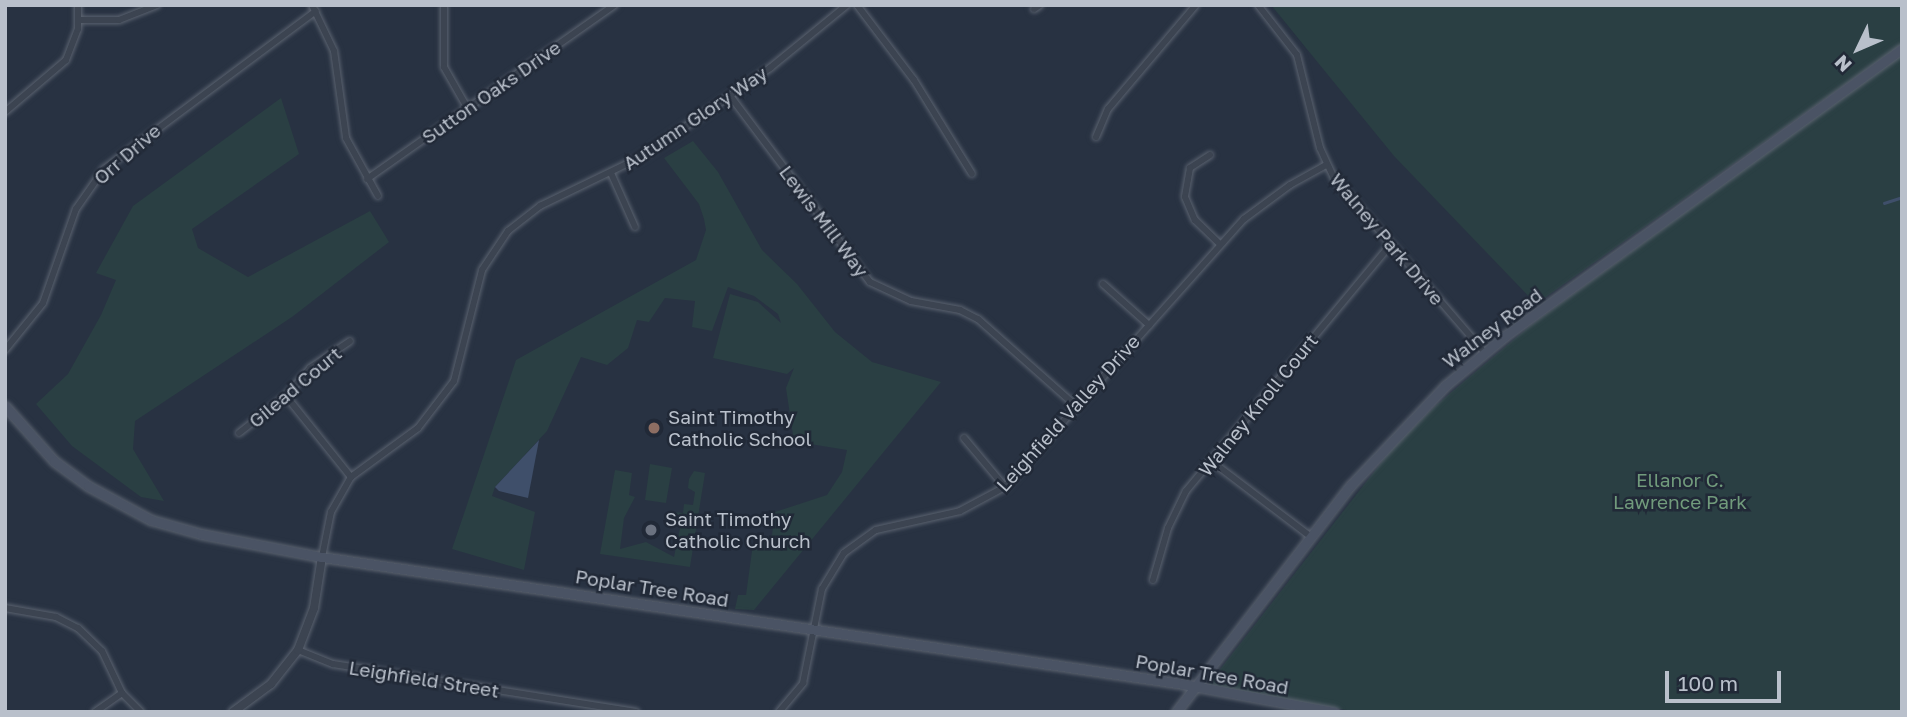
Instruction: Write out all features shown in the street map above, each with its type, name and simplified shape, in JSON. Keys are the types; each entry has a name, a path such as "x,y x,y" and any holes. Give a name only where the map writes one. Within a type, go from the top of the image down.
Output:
{"main road":[{"name":"Walney Road","path":"1176,712 1351,485 1484,352 1902,49"},
{"name":"Poplar Tree Road","path":"5,406 54,461 131,511 179,529 322,557 1195,687 1334,712"}],"street":[{"path":"5,112 58,71 70,53 80,20 78,5"},
{"path":"80,20 119,20 157,5"},
{"path":"444,5 444,68 468,109"},
{"name":"Sutton Oaks Drive","path":"367,179 615,5"},
{"name":"Autumn Glory Way","path":"322,557 331,512 352,477 418,428 454,382 482,270 508,231 540,206 611,173 731,97 848,5"},
{"path":"857,5 914,80 972,174"},
{"path":"1096,137 1108,109 1196,5"},
{"name":"Walney Park Drive","path":"1258,5 1297,55 1326,165 1390,245 1484,352"},
{"path":"314,8 337,63 346,138 378,196"},
{"name":"Orr Drive","path":"5,350 43,303 76,209 104,169 314,8"},
{"name":"Lewis Mill Way","path":"731,97 870,282 911,301 960,310 978,319 1076,406"},
{"path":"1210,155 1190,168 1185,197 1195,220 1220,244"},
{"name":"Leighfield Valley Drive","path":"814,632 825,582 859,540 887,526 971,507 1005,487 1220,244 1269,199 1326,165"},
{"path":"611,173 635,227"},
{"name":"Walney Knoll Court","path":"1153,580 1174,512 1211,461 1390,245"},
{"path":"1103,284 1149,325"},
{"name":"Gilead Court","path":"239,433 286,396 310,368 350,341"},
{"path":"286,396 352,477"},
{"path":"964,439 1005,487"},
{"path":"1211,461 1311,537"},
{"path":"233,712 271,684 298,650 311,620 322,557"},
{"path":"5,608 56,617 78,628 102,651 122,693 141,712"},
{"path":"779,712 803,683 814,632"},
{"name":"Leighfield Street","path":"298,650 333,664 636,712"},
{"path":"95,712 122,693"}],"green space":[{"path":"1271,5 1902,5 1902,44 1536,304 1394,156"},
{"name":"Ellanor C. Lawrence Park","path":"1902,54 1902,712 1358,712 1207,686 1391,450 1435,406 1531,325"},
{"path":"281,98 299,154 192,229 198,248 248,277 370,211 389,242 292,317 135,421 133,449 164,501 141,497 72,446 36,404 68,374 101,315 116,280 96,273 133,206"},
{"path":"693,141 718,172 762,250 797,284 835,332 872,362 941,382 754,610 735,609 738,595 746,595 753,544 772,535 775,512 827,495 842,472 847,450 804,443 793,435 786,388 794,368 787,374 713,358 730,294 758,302 781,323 778,314 754,296 728,287 712,331 692,327 695,301 665,298 649,322 637,320 628,348 607,365 581,357 547,431 495,487 492,496 535,512 524,570 452,549 516,360 696,260 706,230 704,219 699,204 664,158"},
{"path":"650,464 672,468 666,503 645,500"},
{"path":"615,470 632,473 629,495 635,497 624,518 620,549 646,542 674,557 680,528 674,512 683,513 684,504 693,505 695,492 688,488 689,479 694,471 705,473 690,567 600,554"}],"water":[{"path":"539,440 528,498 499,491 495,487"}],"waterway":[{"path":"1884,203 1902,197"}],"place":[{"name":"Saint Timothy Catholic School","path":"654,428"},
{"name":"Saint Timothy Catholic Church","path":"651,530"}]}
